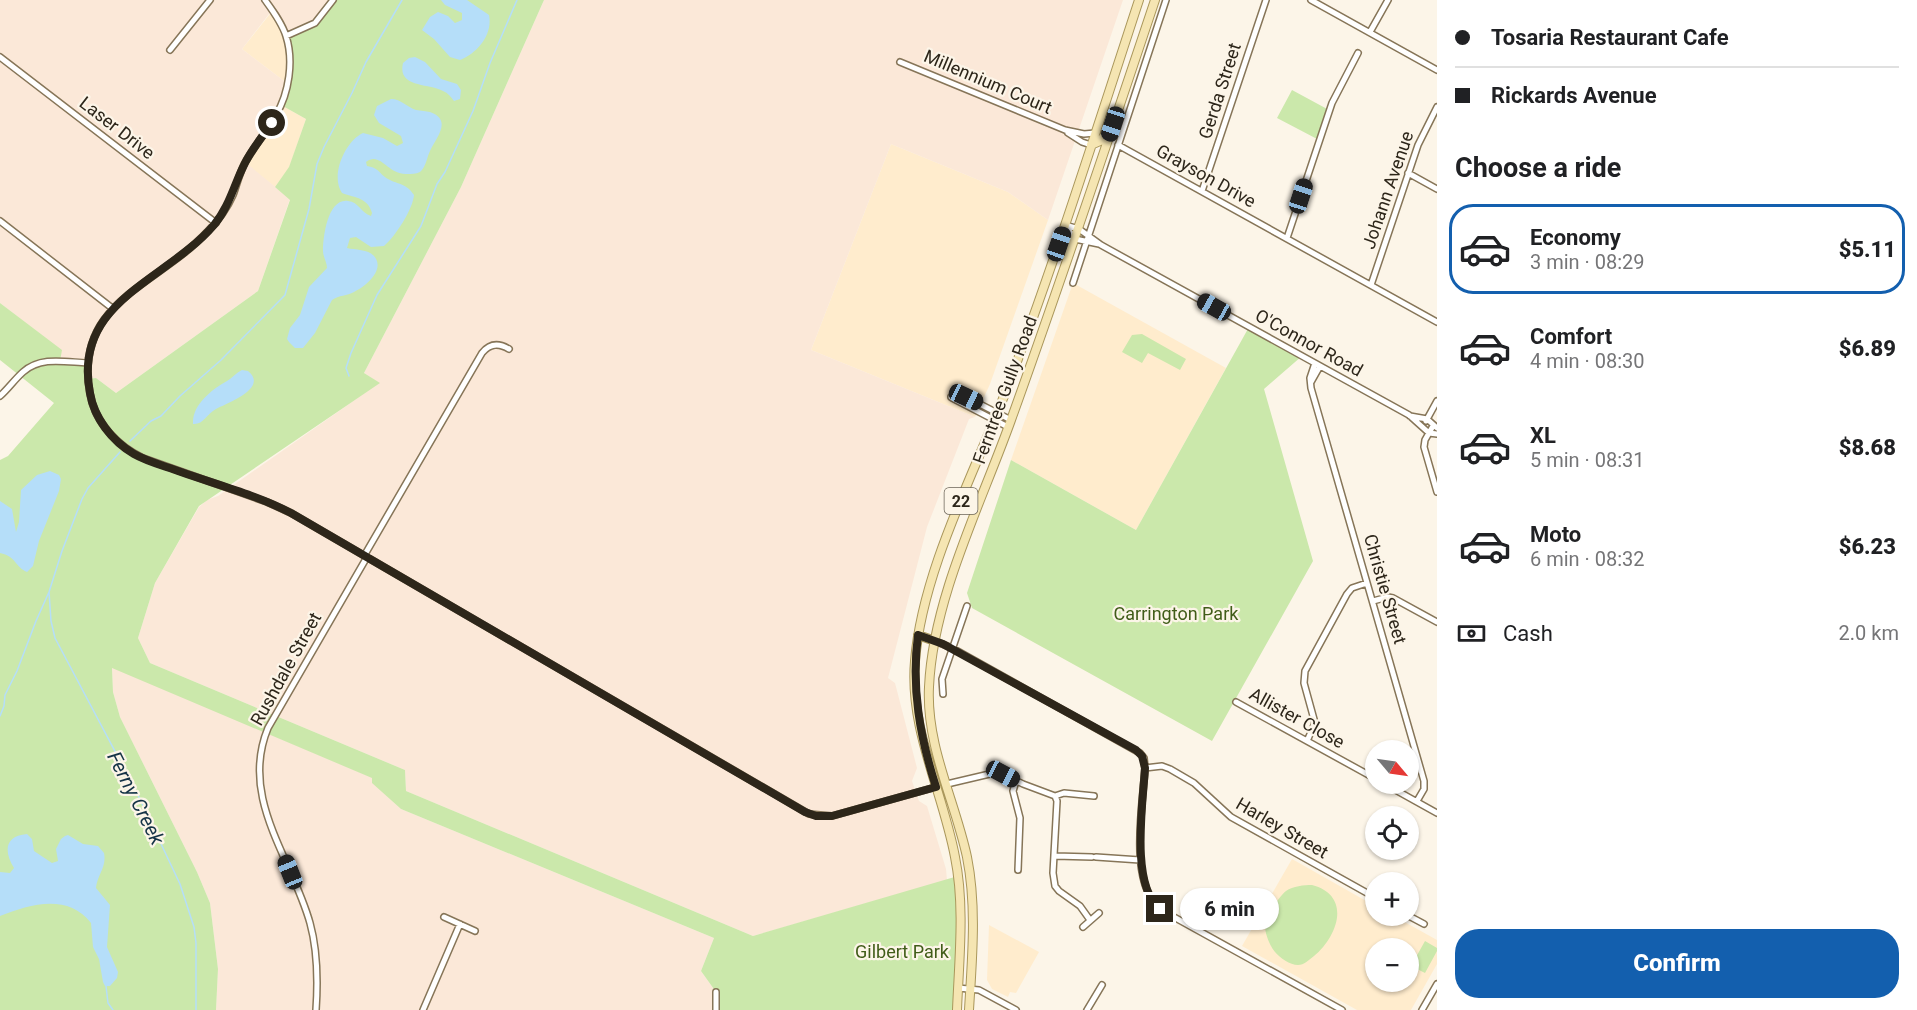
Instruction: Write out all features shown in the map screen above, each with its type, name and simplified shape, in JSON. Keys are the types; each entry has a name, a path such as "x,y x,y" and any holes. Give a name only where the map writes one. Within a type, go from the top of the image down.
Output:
{"main road":[{"name":"Ferntree Gully Road","path":"957,1010 958,874 951,838 918,713 914,679 918,635 928,591 948,534 996,416 1065,225 1139,0"},
{"name":"Ferntree Gully Road","path":"969,1010 973,911 971,881 963,837 935,743 929,705 935,641 957,563 1079,229 1155,0"},
{"path":"1091,145 1100,141 1113,124"},
{"path":"918,635 935,641"},
{"path":"936,787 946,784"}],"street":[{"path":"170,50 209,0"},
{"path":"266,0 286,36 289,71 283,100 272,123 245,162 231,198 216,223 200,240 112,308 98,328 90,350 87,363 91,401 101,422 115,439 134,454 285,510 809,814 832,816 936,787"},
{"path":"286,36 315,23 333,0"},
{"path":"1073,283 1166,0"},
{"name":"Gerda Street","path":"1202,191 1266,0"},
{"path":"1311,0 1437,70"},
{"path":"1370,32 1388,0"},
{"path":"1287,238 1332,103 1358,53"},
{"name":"Laser Drive","path":"1,58 216,223"},
{"name":"Millennium Court","path":"900,62 1065,130 1084,134 1095,133"},
{"name":"Johann Avenue","path":"1371,285 1421,135 1437,107"},
{"name":"Millennium Court","path":"1065,130 1082,142 1091,145"},
{"name":"Grayson Drive","path":"1118,145 1437,322"},
{"path":"1408,173 1437,189"},
{"path":"0,221 112,308"},
{"path":"1065,225 1075,239"},
{"name":"O'Connor Road","path":"1065,225 1079,229 1101,245 1408,415 1429,433"},
{"name":"O'Connor Road","path":"1075,239 1101,245"},
{"name":"Rushdale Street","path":"316,1010 317,965 313,932 264,807 258,764 261,746 270,723 482,353 493,345 501,344 509,349"},
{"path":"0,396 24,371 37,363 52,361 87,363"},
{"name":"Christie Street","path":"1318,365 1310,374 1310,383 1424,783 1424,790 1417,801"},
{"path":"996,416 951,397 966,397 1009,423"},
{"path":"1423,427 1437,401"},
{"name":"O'Connor Road","path":"1408,415 1427,419"},
{"path":"1427,419 1435,427 1424,442 1424,449 1437,492"},
{"path":"1429,433 1437,434"},
{"path":"1307,741 1315,723 1305,687 1305,671 1347,594 1352,588 1367,583"},
{"path":"1373,601 1393,598 1437,622"},
{"path":"943,694 942,679 967,606"},
{"path":"935,641 952,648 1136,750 1142,756 1145,768 1140,860 1150,897 1156,906 1342,1010"},
{"name":"Allister Close","path":"1236,702 1365,773"},
{"name":"Harley Street","path":"1145,768 1162,766 1168,768 1194,783 1231,818 1365,892"},
{"path":"946,784 995,772 1055,796 1064,793 1094,796"},
{"path":"1016,781 1013,791 1020,818 1018,870"},
{"path":"1404,794 1437,813"},
{"path":"1055,796 1057,801 1053,873 1055,886 1080,906 1090,920"},
{"path":"1055,856 1140,860"},
{"path":"1083,927 1100,913"},
{"path":"444,917 475,931"},
{"path":"1419,921 1424,924"},
{"path":"423,1010 460,924"},
{"path":"1422,1010 1437,984"},
{"path":"1087,1010 1102,985"},
{"path":"958,988 981,990 1016,1010"},
{"path":"716,992 716,1010"}],"shaded area":[{"path":"0,0 333,0 321,18 286,36 272,10 242,49 288,84 283,100 245,162 290,199 258,291 116,393 96,378 87,379 60,361 61,350 0,303"},
{"path":"544,0 1123,0 1048,220 1008,192 891,144 811,350 975,417 969,419 927,527 888,678 895,683 917,768 912,781 919,801 927,806 946,869 947,880 753,936 406,791 405,770 150,663 138,638 155,583 199,507 379,383 364,373 461,187"},
{"path":"273,10 288,47 288,84 242,49"},
{"path":"281,105 306,119 289,168 275,187 245,163"},
{"path":"891,144 1008,192 1048,220 990,384 975,417 811,350"},
{"path":"1073,283 1226,368 1136,530 1011,460"},
{"path":"112,667 373,778 373,783 401,809 714,938 701,971 716,992 716,1010 216,1010 218,969 210,903 197,872 120,717 113,692"},
{"path":"1292,859 1365,900 1365,926 1412,926 1437,940 1437,964 1411,1010 1357,1010 1242,946"},
{"path":"989,925 1039,952 1016,993 1010,992 1008,997 992,989 987,980"}],"green space":[{"name":"Gilbert Park","path":"333,0 544,0 461,187 364,373 380,383 199,506 155,583 138,638 150,663 405,770 406,791 753,936 958,876 957,1010 716,1010 716,992 701,971 714,938 401,809 372,783 372,778 112,668 113,692 120,717 197,872 210,903 218,969 216,1010 0,1010 0,460 8,456 54,403 0,360 0,303 62,350 60,361 87,363 87,379 96,378 116,393 258,291 290,200 275,187 289,167 306,119 281,105 289,71 286,36 308,27"},
{"path":"1292,90 1329,110 1319,140 1277,118"},
{"name":"Carrington Park","path":"1249,327 1302,356 1264,389 1313,561 1212,741 972,608 967,593 1011,460 1136,530"},
{"path":"1142,334 1186,359 1180,370 1148,353 1142,363 1122,352 1132,335"},
{"path":"1312,885 1325,890 1333,898 1337,907 1337,918 1322,948 1306,962 1295,965 1282,959 1273,949 1267,936 1265,923 1286,891 1295,887"},
{"path":"1425,941 1437,948 1425,973 1419,970 1419,952"}],"water":[{"path":"441,0 467,0 489,15 489,29 483,42 473,53 460,60 450,57 434,39 422,30 430,17 438,12 448,16 455,23 462,20 462,13 445,5"},
{"path":"415,57 425,62 441,79 457,84 461,90 460,99 454,101 445,92 409,81 402,71 403,63"},
{"path":"391,99 398,100 416,110 437,115 441,120 441,130 420,172 400,173 376,159 366,162 367,166 374,168 388,179 405,186 414,195 413,201 398,230 384,246 371,247 356,237 350,238 347,248 365,251 374,256 377,261 376,272 359,290 332,300 315,333 303,348 295,348 287,339 290,328 300,315 309,287 327,268 323,244 331,212 336,205 348,201 355,203 368,215 371,216 372,213 364,201 342,193 338,178 345,151 356,137 363,133 383,138 397,146 403,143 401,136 379,123 374,115 377,106"},
{"path":"242,370 248,371 253,377 254,383 250,389 237,399 216,409 200,423 193,424 199,404 215,389"},
{"path":"50,471 59,475 61,479 59,491 39,541 33,566 27,572 5,554 0,553 0,501 12,509 16,532 21,490 37,475"},
{"path":"27,834 32,839 34,851 52,863 58,861 56,849 61,839 68,835 83,844 98,846 104,853 104,863 96,888 110,905 107,947 118,972 117,978 110,986 105,986 103,982 99,959 93,947 91,923 82,914 60,904 48,904 24,908 0,916 0,872 10,873 14,868 8,846 14,838"}],"waterway":[{"path":"130,441 151,421 161,416 221,360 285,295 309,209 317,164 366,62 402,0"},
{"path":"349,376 346,368 351,353 377,295 421,226 437,184 445,172 473,111 490,63 517,0"},
{"path":"0,716 5,695 49,592 82,499 88,488 120,452"},
{"name":"Ferny Creek","path":"49,592 55,638 136,791 180,884 194,927 196,1010"},
{"path":"106,986 108,1003 113,1010"}],"route":[{"path":"272,123 245,162 231,198 216,223 200,240 118,302 98,328 87,363 91,401 101,422 120,444 134,454 259,499 291,513 805,812 816,816 832,816 936,787 918,713 914,679 918,635 952,648 1136,750 1144,758 1140,860 1150,897 1160,909"}]}
